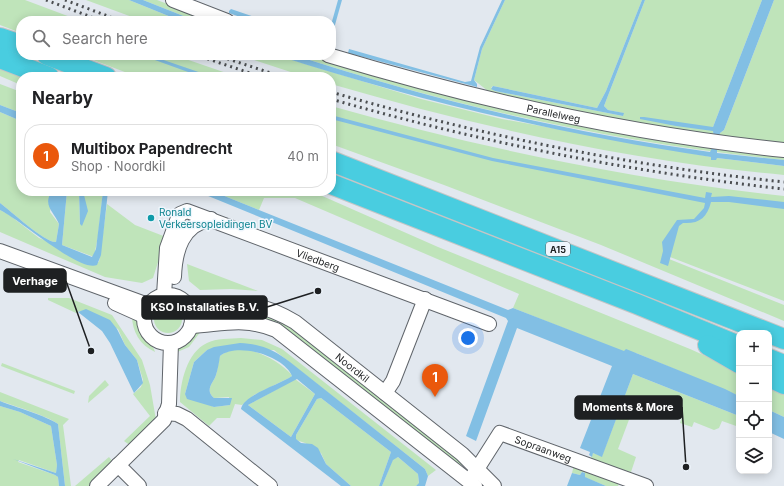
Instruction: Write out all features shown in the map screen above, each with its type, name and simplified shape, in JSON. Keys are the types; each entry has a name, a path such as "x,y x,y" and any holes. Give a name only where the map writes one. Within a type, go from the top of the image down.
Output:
{"highway":[{"path":"0,38 16,43"},
{"path":"0,58 37,72"},
{"path":"60,60 93,72"},
{"name":"A15","path":"336,163 784,339"},
{"name":"A15","path":"336,186 637,304 736,345"},
{"name":"A15","path":"637,304 736,361"},
{"path":"772,360 784,365"},
{"path":"772,378 784,384"}],"street":[{"path":"173,0 214,16"},
{"name":"Parallelweg","path":"336,57 421,82 588,121 668,135 784,150"},
{"name":"Vliedberg","path":"169,296 167,248 180,214 187,211 489,324"},
{"path":"0,251 146,311"},
{"path":"0,260 146,311"},
{"path":"169,296 183,300 189,307 192,317 191,326 185,336 166,342 156,340 145,327 146,311 155,299 169,296"},
{"path":"385,393 394,381 425,299"},
{"name":"Noordkil","path":"189,307 244,303 260,306 280,313 295,322 462,454 474,479"},
{"name":"Noordkil","path":"191,326 247,322 258,323 276,330 474,479 494,486"},
{"path":"166,342 161,406 166,413 177,414 187,419 270,486"},
{"path":"97,486 164,420 166,413"},
{"name":"Sopraanweg","path":"474,479 500,434 641,485"},
{"path":"118,465 139,486"}],"green space":[{"path":"0,0 25,0 68,16 16,16 16,31 0,25"},
{"path":"86,0 129,0 169,16 129,16"},
{"path":"143,0 157,0 199,16 183,16"},
{"path":"505,0 642,0 606,91 597,108 493,86 491,88 495,91 623,116 623,113 608,110 604,106 645,0 762,0 713,127 714,137 622,122 493,95 474,80 482,49"},
{"path":"774,0 784,0 784,145 719,138 720,133 724,130"},
{"path":"93,60 189,60 223,72 125,72"},
{"path":"254,60 292,60 332,72 291,72"},
{"path":"310,60 328,60 372,74 784,155 784,160 660,144 536,121 475,107 354,74"},
{"path":"0,69 16,73 16,83 0,76"},
{"path":"336,73 421,99 502,119 717,158 784,166 784,175 669,161 612,151 499,128 386,100 336,85"},
{"path":"0,84 16,90 16,111 0,105"},
{"path":"336,107 443,135 556,160 669,181 784,196 784,301 670,257 669,259 784,305 784,321 601,245 336,146"},
{"path":"0,112 16,119 16,196 52,196 50,212 59,224 56,242 51,241 36,232 0,203"},
{"path":"67,196 79,196 80,224 84,196 102,196 94,257 62,245"},
{"path":"224,196 322,196 438,247 690,349 736,370 736,395 636,353 624,352 513,308 519,294 295,198 264,198 259,210"},
{"path":"107,204 135,225 166,237 153,278 142,283 105,277 0,232 0,210 8,214 39,238 99,262"},
{"path":"187,264 258,291 231,289 200,290 189,281"},
{"path":"48,298 69,298 112,315 142,360 150,385 156,420 131,446 124,441 150,416 133,394 141,387 143,380 137,360 125,345 118,329 80,311 76,313 48,300"},
{"path":"168,305 178,309 182,319 178,329 168,333 158,329 154,319 158,309"},
{"path":"207,308 272,313 466,463 458,467 293,338 207,320"},
{"path":"132,315 155,352 141,342 133,327"},
{"path":"201,331 189,347 175,353 186,340"},
{"path":"241,338 262,340 282,349 436,470 428,476 425,469 274,350 247,350 268,357 277,362 292,375 291,377 254,395 242,405 235,404 230,418 217,418 209,426 180,402 183,377 194,353 200,347 211,341 219,339","holes":["207,350 235,350 228,351 220,356 216,375 210,386 210,392 214,398 229,397 230,405 214,407 185,394 194,362"]},
{"path":"2,363 75,391 74,394 1,366"},
{"path":"633,374 736,415 736,426 722,421 719,428 714,430 694,422 692,427 680,423 682,417 647,404 644,412 633,409 618,449 636,457 631,472 590,461 593,453 602,456"},
{"path":"295,379 315,394 291,437 248,405"},
{"path":"105,380 109,385 88,403 89,396"},
{"path":"772,386 784,392 784,417 772,411"},
{"path":"0,392 69,419 63,425 71,486 65,486 58,424 39,415 0,401"},
{"path":"321,398 391,452 379,486 351,486 326,464 321,453 305,443 296,440 296,435 317,399"},
{"path":"0,406 20,412 51,426 57,465 56,473 19,460 18,462 55,475 58,477 59,486 0,486"},
{"path":"109,457 113,462 89,486 75,486"},
{"path":"398,457 418,474 419,484 416,486 382,486 393,459"},
{"path":"574,465 619,483 618,486 606,486 584,477 585,473 582,472 580,475 572,473"}],"water":[{"path":"129,0 143,0 183,16 169,16"},
{"path":"338,0 342,0 336,21 336,16 334,16"},
{"path":"502,0 505,0 482,49 474,80 477,87 348,53 349,49 465,82 471,81 480,47"},
{"path":"642,0 645,0 604,106 608,110 624,113 623,116 491,89 493,86 597,108 606,91"},
{"path":"762,0 774,0 724,130 720,133 719,138 714,137 713,131 640,119 640,117 644,117 713,127"},
{"path":"231,9 251,16 237,16 229,13"},
{"path":"155,60 164,60 198,72 188,72"},
{"path":"292,60 310,60 448,100 552,125 710,152 712,148 717,149 717,153 784,160 784,166 717,158 716,160 711,160 711,157 546,127 437,102 336,74 336,72 329,72"},
{"path":"0,105 16,111 16,119 0,112"},
{"path":"336,116 493,158 705,198 706,192 712,193 711,197 729,196 784,202 784,209 729,202 711,202 705,216 702,219 694,222 683,223 679,226 668,266 660,263 663,251 662,242 677,220 694,219 704,208 705,203 492,161 336,120"},
{"path":"49,196 67,196 62,245 92,257 96,249 102,196 107,196 101,255 97,265 89,265 77,261 49,244 0,210 0,203 36,232 51,241 56,242 59,224 50,208 48,200"},
{"path":"79,196 84,196 88,211 82,226 80,224"},
{"path":"208,196 224,196 508,310 513,308 624,351 626,349 725,389 736,394 736,415 633,374 602,457 593,453 592,457 589,455 590,452 580,448 612,366 517,328 476,441 466,436 508,321 506,318"},
{"path":"86,309 110,320 117,329 125,345 137,360 143,383 134,393 110,343 102,331 78,312"},
{"path":"240,343 248,344 267,348 284,358 425,469 428,476 425,486 416,486 419,483 418,474 398,457 393,460 382,486 379,486 391,452 321,398 317,399 296,435 296,439 301,443 312,444 318,448 326,464 351,486 341,486 241,409 243,404 248,399 292,376 280,362 260,353 238,350 228,352 220,356 217,373 210,386 210,392 214,398 232,398 230,405 214,407 187,399 185,394 194,362 207,350 214,347","holes":["297,379 315,394 291,437 248,405"]},
{"path":"0,401 39,415 58,424 65,486 59,486 58,477 55,475 13,459 56,473 57,465 51,426 20,412 0,406"},
{"path":"772,411 784,417 784,439 772,433"},
{"path":"582,472 585,473 585,477 606,486 567,486 572,473 580,475"}],"railway":[{"path":"46,0 89,16"},
{"path":"65,0 108,16"},
{"path":"211,60 247,72"},
{"path":"231,60 268,72"},
{"path":"336,93 443,122 556,147 669,167 784,182"},
{"path":"336,100 443,129 556,154 669,174 784,189"}],"place":[{"name":"Ronald Verkeersopleidingen BV","path":"151,218"},
{"name":"KSO Installaties B.V.","path":"318,291"},
{"name":"Verhage","path":"91,351"},
{"name":"Multibox Papendrecht","path":"435,397"},
{"name":"Moments & More","path":"686,467"}]}
